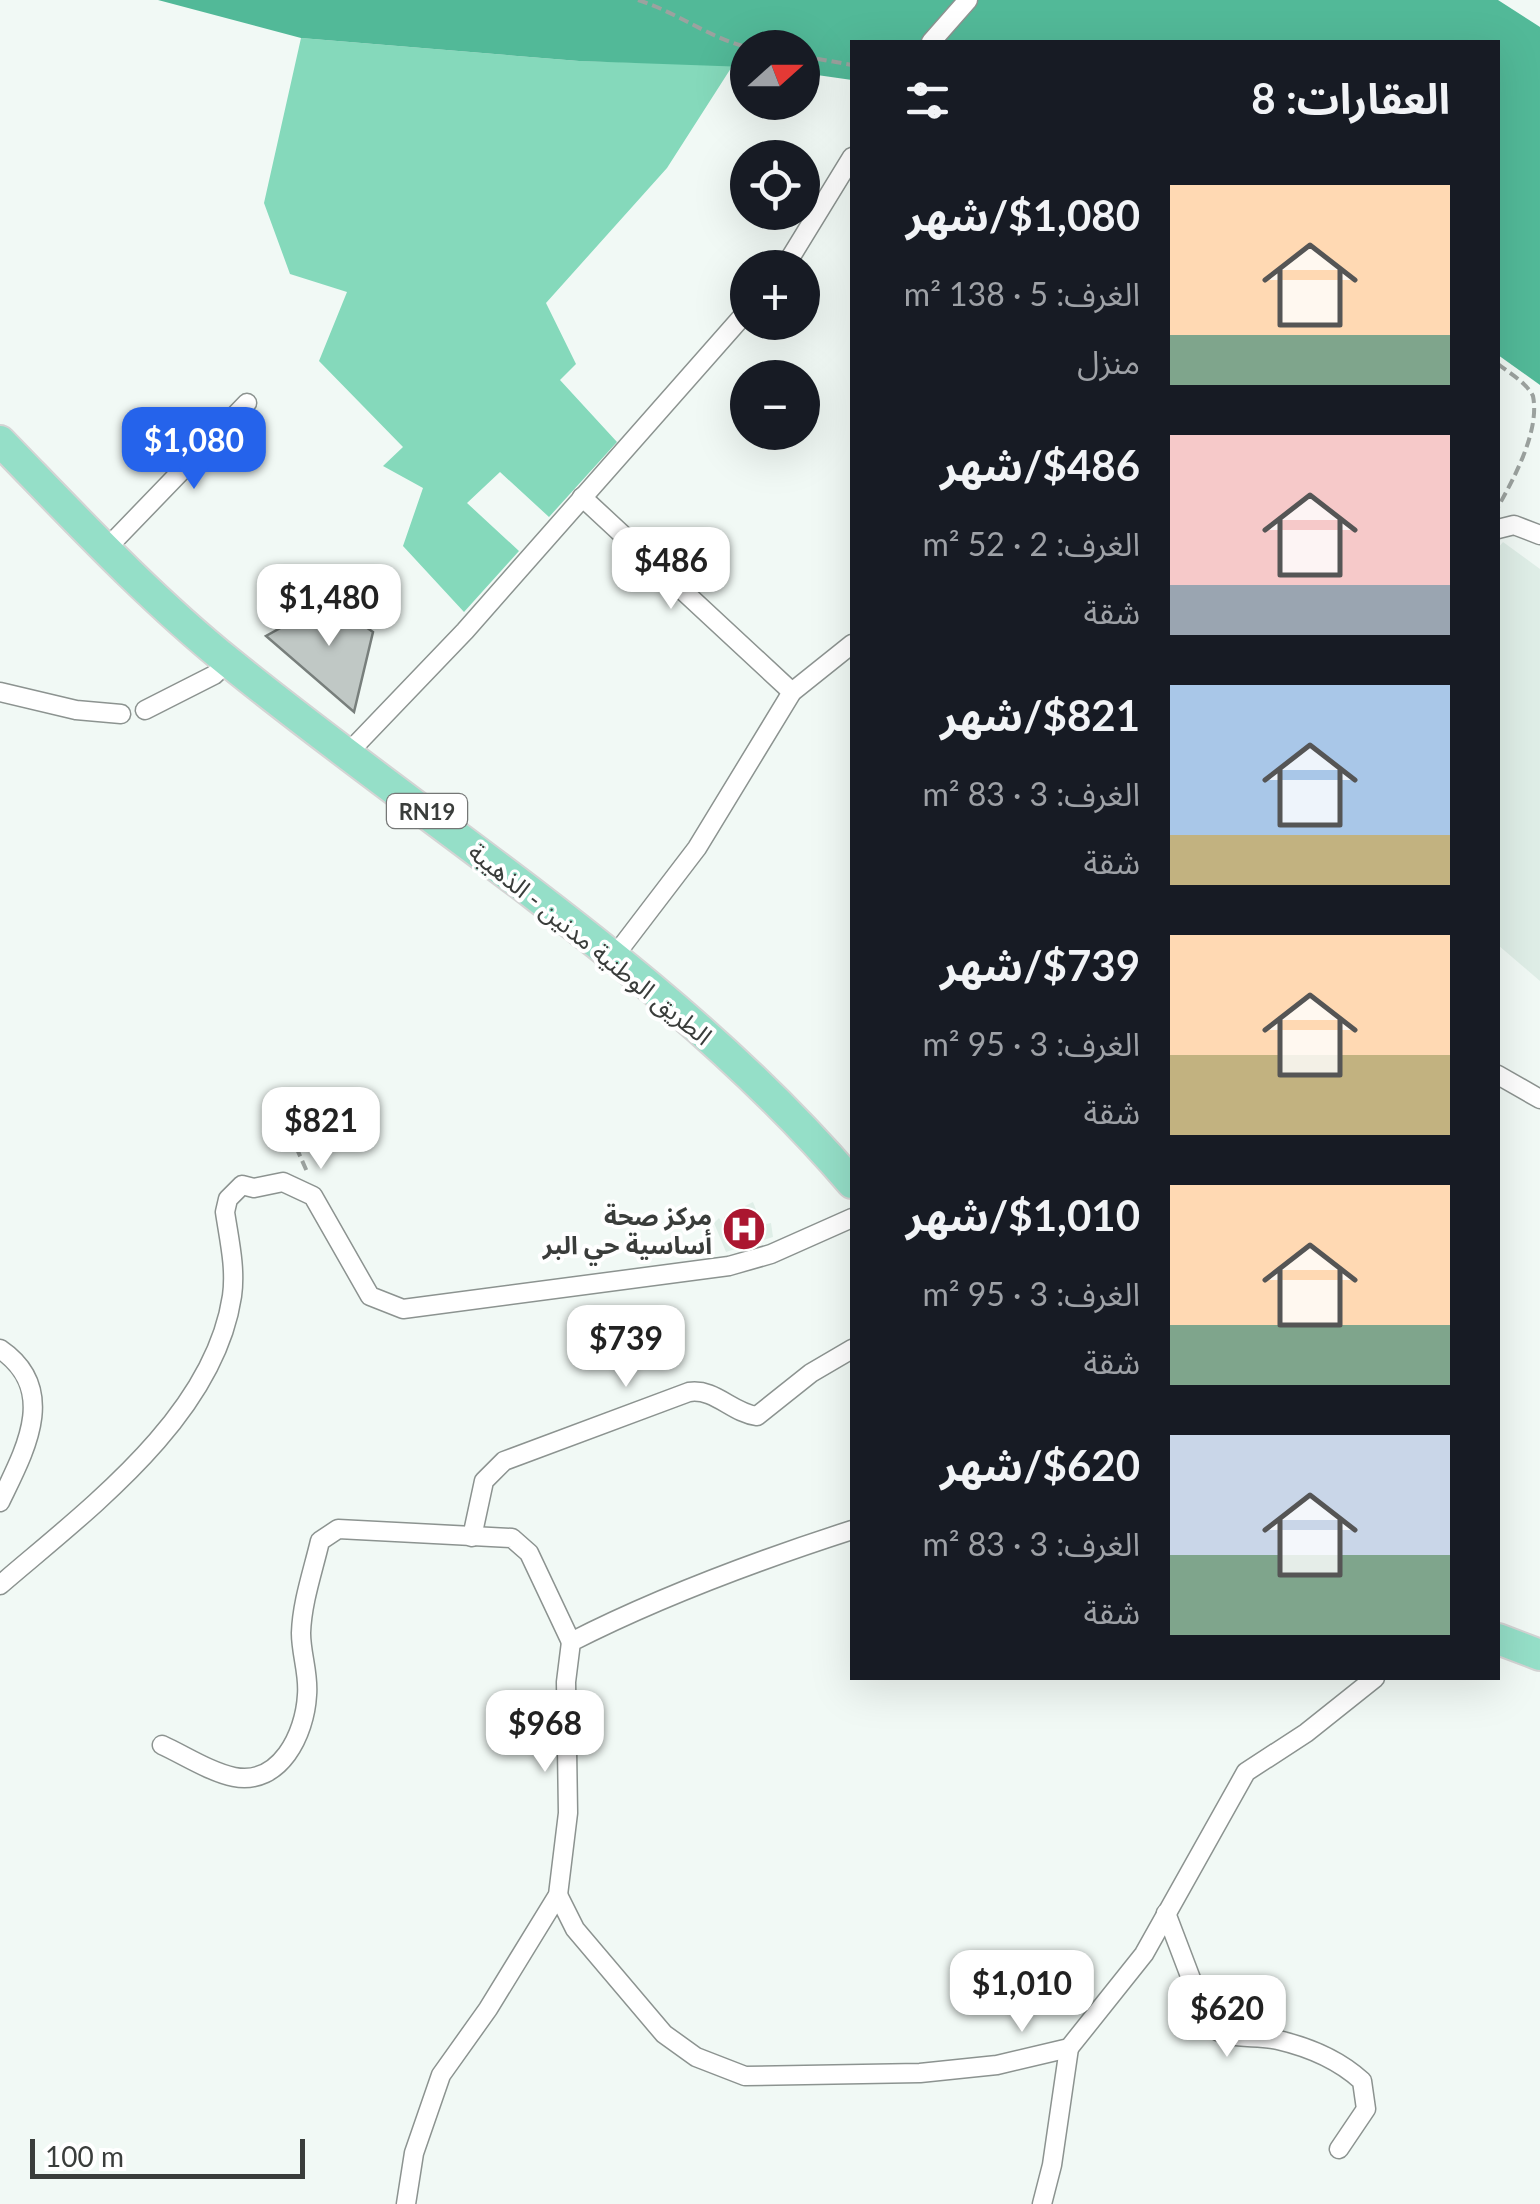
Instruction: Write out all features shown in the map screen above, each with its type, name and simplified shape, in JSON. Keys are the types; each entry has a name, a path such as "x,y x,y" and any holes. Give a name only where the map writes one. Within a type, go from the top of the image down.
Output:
{"main road":[{"name":"الطريق الوطنية مدنين - الذهيبة","path":"0,442 228,662 349,752 698,1028 815,1140 850,1181"},
{"path":"1500,1640 1540,1655"}],"street":[{"path":"933,40 968,0"},
{"path":"795,250 850,160"},
{"path":"349,752 465,631 730,330"},
{"path":"107,548 247,403"},
{"path":"582,498 792,692"},
{"path":"1500,528 1514,524 1540,535"},
{"path":"613,958 697,848 792,692 850,646"},
{"path":"145,710 214,675 228,662"},
{"path":"0,692 76,710 121,714"},
{"path":"1500,1075 1540,1099"},
{"path":"0,1584 118,1480 202,1382 226,1327 232,1292 225,1212 228,1199 247,1184 254,1188 283,1182 313,1196 370,1296 403,1309 729,1266 771,1254 850,1219"},
{"path":"0,1349 27,1378 35,1412 32,1432 0,1502"},
{"path":"472,1537 484,1481 517,1453 690,1392 706,1392 742,1413 757,1416 810,1373 850,1351"},
{"path":"162,1744 233,1777 264,1774 283,1759 298,1737 305,1714 308,1693 302,1619 320,1541 330,1533 348,1526 512,1538 522,1544 571,1642 566,1682 568,1813 558,1896 488,2009 441,2075 414,2153 406,2204"},
{"path":"571,1642 632,1611 748,1564 850,1531"},
{"path":"1042,2204 1052,2164 1069,2048 1144,1954 1246,1772 1306,1733 1372,1680"},
{"path":"558,1896 576,1929 664,2034 696,2056 745,2076 920,2074 997,2066 1069,2048"},
{"path":"1166,1913 1209,2026 1221,2035 1275,2039 1327,2057 1362,2081 1366,2109 1338,2149"}],"path":[{"path":"638,0 668,10 730,43"},
{"path":"820,59 850,65"},
{"path":"1500,366 1532,396 1537,416 1526,458 1500,503"},
{"path":"278,1106 303,1156 313,1196"}],"shaded area":[{"path":"158,0 1498,0 1540,27 1540,385 1500,356 1500,40 850,40 850,80 820,75 820,30 730,30 730,66 579,61 301,38"},
{"path":"301,38 579,61 730,65 667,168 546,303 576,364 560,380 617,442 549,517 500,472 467,503 519,551 464,612 403,546 423,488 383,466 403,447 319,361 347,292 290,274 264,203"},
{"path":"1503,542 1540,569 1540,981 1500,947"},
{"name":"مركز صحة أساسية حي البر","path":"753,1202 762,1225 771,1223 773,1237 726,1252 714,1223 719,1218 724,1226 724,1217 741,1210 743,1216 748,1215 745,1206"}],"building":[{"path":"329,601 373,632 354,712 266,636"}],"place":[{"name":"مركز صحة أساسية حي البر","path":"744,1229"}]}
